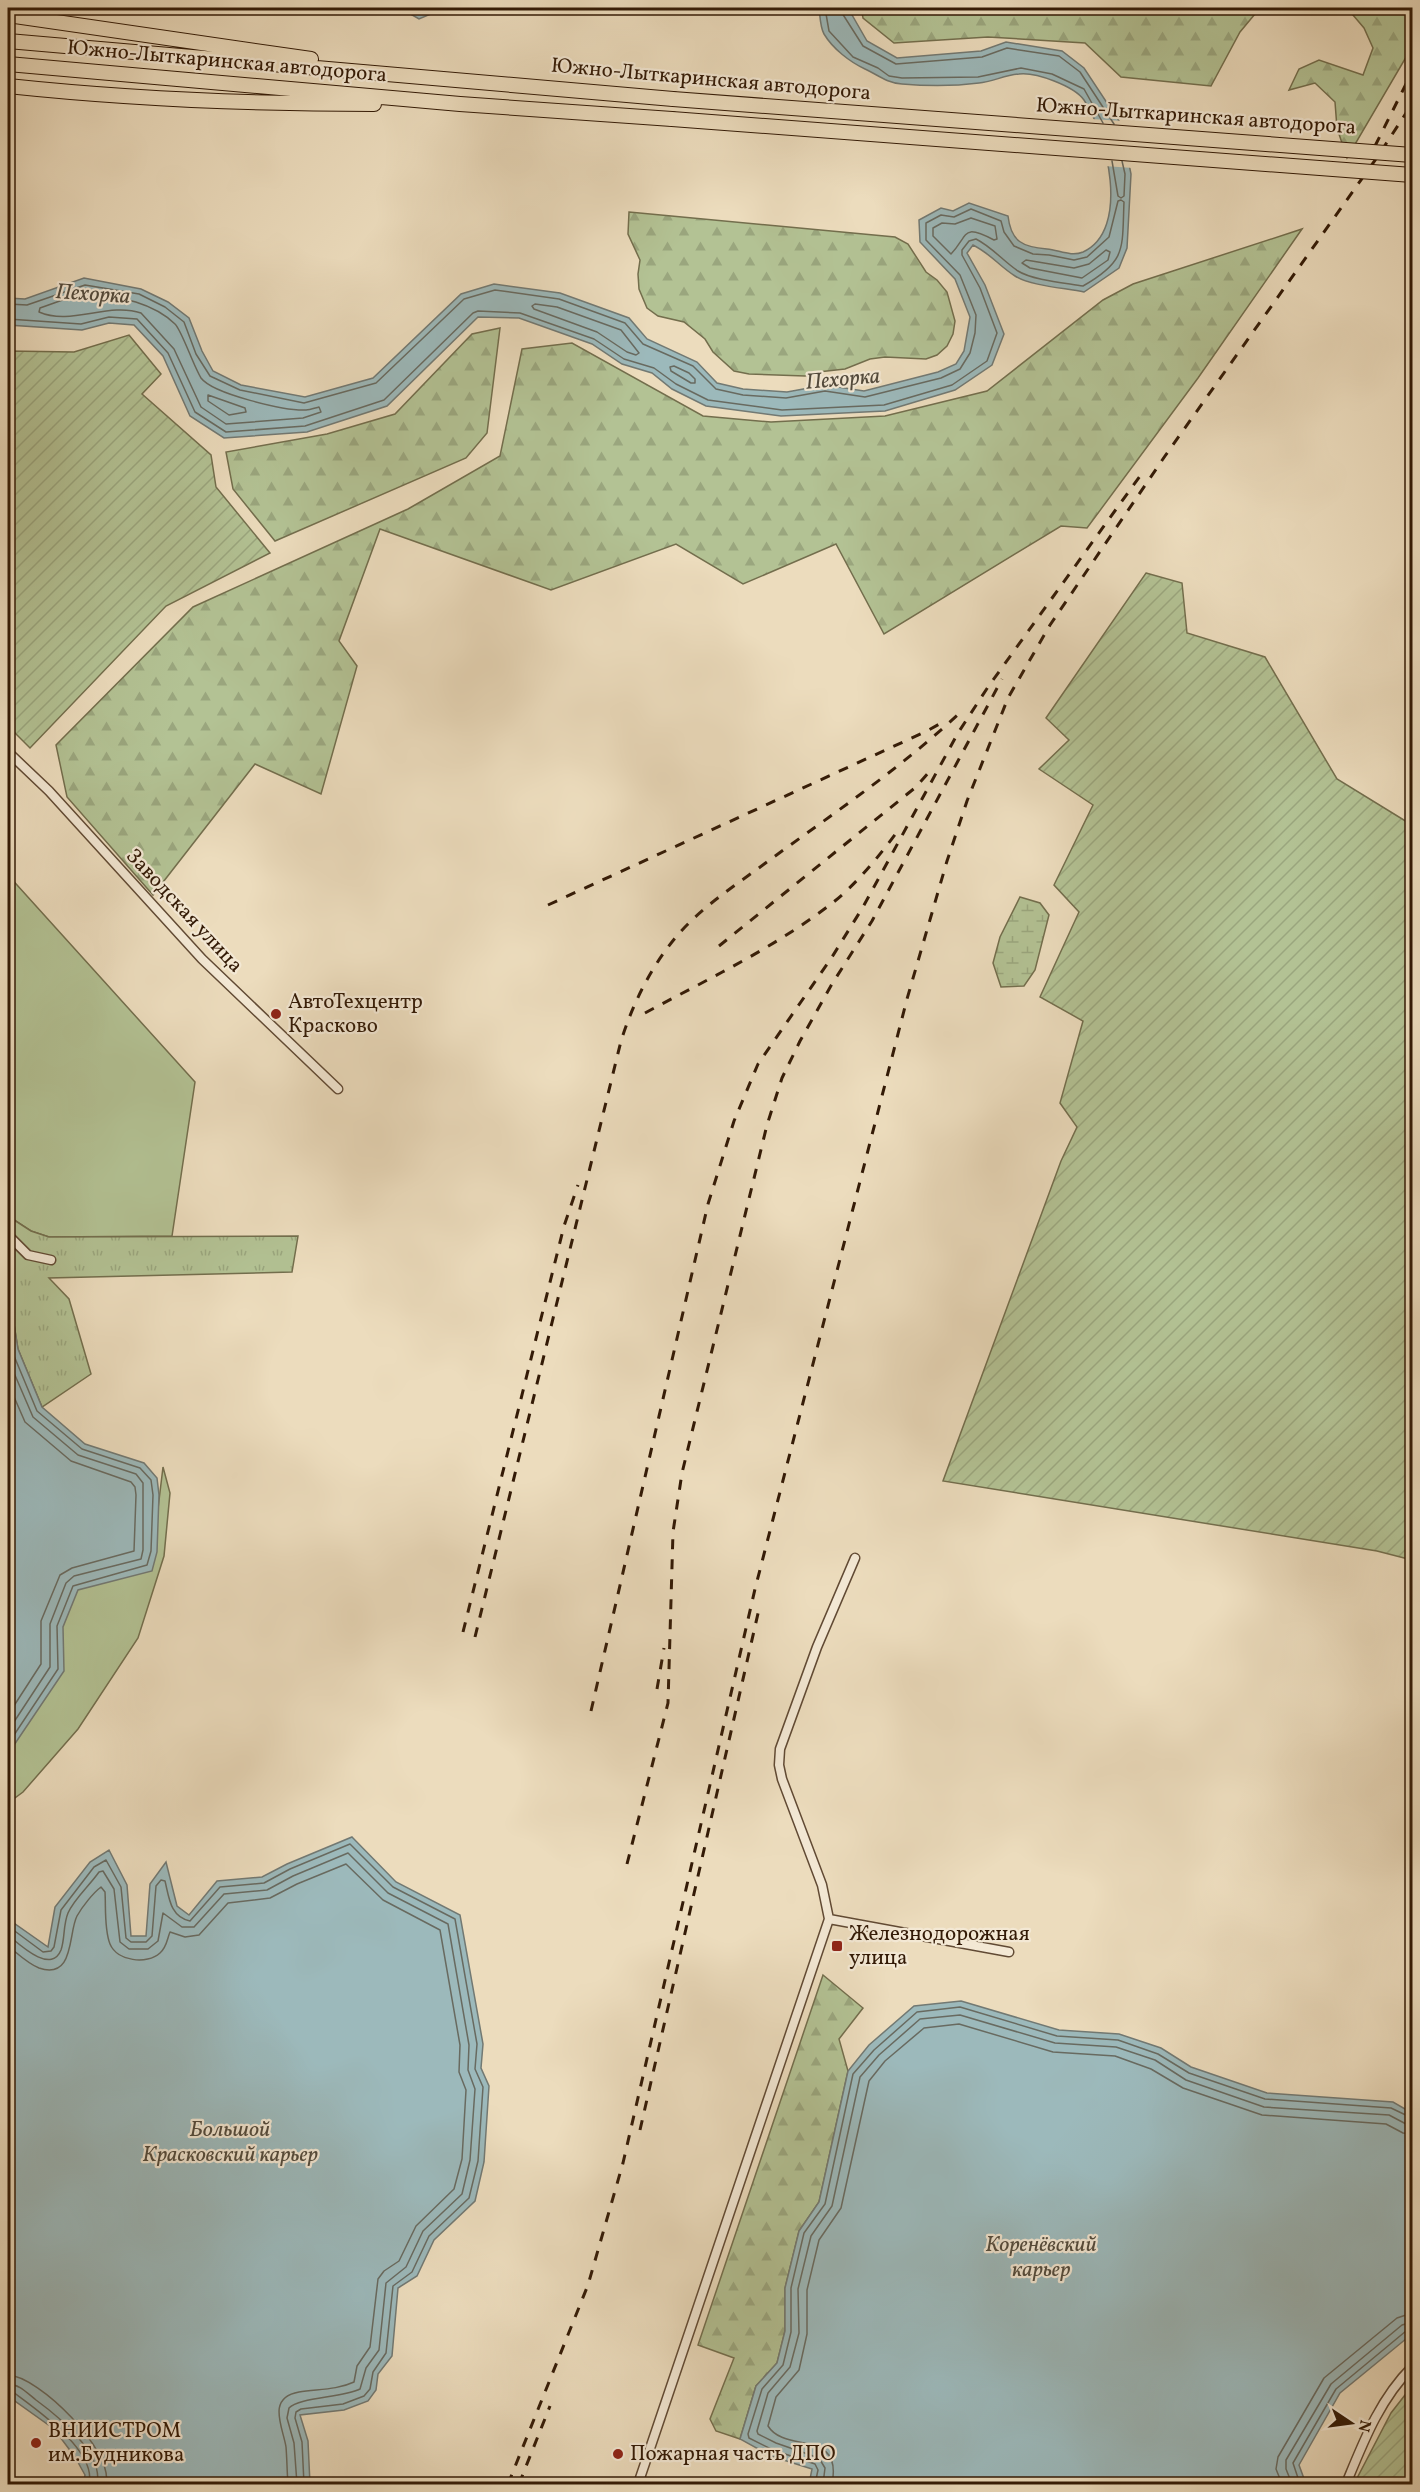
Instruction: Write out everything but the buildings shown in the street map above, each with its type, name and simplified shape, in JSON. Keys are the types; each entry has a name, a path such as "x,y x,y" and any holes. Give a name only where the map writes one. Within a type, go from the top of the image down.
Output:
{"main road":[{"path":"8,15 461,80"},
{"name":"Южно-Лыткаринская автодорога","path":"8,41 673,99 1413,155"},
{"name":"Южно-Лыткаринская автодорога","path":"8,64 460,104 1413,175"},
{"path":"8,86 105,96 277,105 460,104"}],"street":[{"name":"Заводская улица","path":"8,752 49,791 201,959 339,1089"},
{"path":"8,1235 28,1255 51,1260"},
{"path":"638,2484 829,1919 822,1885 783,1779 780,1757 790,1720 809,1667 855,1558"},
{"path":"829,1919 1009,1952"},
{"path":"1346,2484 1374,2418 1413,2367"}],"green space":[{"path":"861,8 1260,8 1240,32 1211,86 1121,77 1085,43 988,37 894,43 863,18"},
{"path":"1347,8 1412,8 1412,47 1347,158 1337,128 1335,102 1315,83 1289,90 1299,69 1319,60 1363,75 1373,48 1364,28"},
{"path":"629,212 895,237 908,244 926,272 947,292 955,321 953,334 947,346 937,355 926,359 885,357 870,359 845,369 805,376 749,374 734,371 713,352 705,339 684,322 658,316 647,308 639,289 640,260 628,234"},
{"path":"1302,229 1198,378 1087,528 1061,526 884,634 836,544 743,584 676,544 551,590 380,529 339,641 357,666 321,794 255,764 153,895 67,797 56,745 193,607 408,509 500,456 522,349 572,343 703,416 771,422 885,416 987,391 1103,300 1133,284"},
{"path":"500,328 487,433 466,458 275,541 233,489 226,452 327,434 395,414 472,334"},
{"path":"129,335 161,374 142,394 211,455 216,487 270,553 166,606 30,748 8,726 8,351 74,352"},
{"path":"1146,573 1182,583 1187,633 1265,657 1337,779 1412,825 1412,1560 1377,1551 943,1481 1061,1161 1077,1127 1060,1103 1083,1021 1040,997 1079,912 1054,885 1093,805 1039,769 1069,740 1046,718"},
{"path":"8,875 195,1082 172,1236 49,1237 31,1231 8,1216"},
{"path":"1020,897 1040,903 1049,915 1035,970 1024,986 1001,987 993,963 1000,937"},
{"path":"8,1216 31,1231 49,1237 298,1236 292,1272 49,1278 69,1299 91,1374 42,1407 18,1349 8,1287"},
{"path":"163,1467 170,1493 164,1556 138,1638 78,1729 23,1792 8,1803 8,1751 60,1627 72,1588 157,1517"},
{"path":"823,1975 863,2008 839,2039 848,2071 819,2202 799,2231 785,2288 785,2331 777,2363 756,2386 740,2439 716,2431 710,2419 734,2358 698,2345"},
{"path":"1412,2386 1412,2484 1354,2484 1391,2413"}],"water":[{"path":"394,8 445,8 419,19"},
{"name":"Пехорка","path":"819,8 848,8 867,41 897,58 981,51 1006,42 1062,51 1084,68 1121,124 1131,174 1127,248 1119,268 1084,292 1022,279 973,245 967,253 985,285 1004,334 992,365 955,390 885,411 781,416 706,406 672,389 652,373 622,364 592,344 519,318 478,317 387,406 307,432 224,438 190,416 163,356 134,325 109,323 82,330 8,325 8,298 25,299 84,278 141,289 168,302 189,318 213,371 241,385 305,397 373,378 461,294 494,284 560,293 629,318 647,339 697,362 717,383 743,389 787,392 825,385 864,391 938,372 956,364 964,351 970,317 955,279 920,242 919,220 941,208 953,211 969,203 1008,216 1012,232 1025,245 1070,254 1083,252 1098,241 1107,224 1110,180 1100,135 1093,115 1079,95 1064,85 1035,75 1019,74 960,85 902,84 887,80 854,63 832,45 823,31"},
{"path":"8,1287 18,1349 42,1407 85,1444 144,1463 157,1478 159,1495 157,1552 152,1571 78,1590 63,1627 64,1671 8,1754"},
{"name":"Большой Красковский карьер","path":"352,1837 396,1882 460,1915 483,2044 481,2068 489,2086 484,2162 475,2201 434,2240 417,2276 398,2288 392,2356 378,2374 376,2390 368,2401 344,2410 300,2415 308,2441 310,2484 83,2484 85,2475 54,2429 8,2396 8,1919 48,1947 55,1907 90,1862 109,1850 127,1885 131,1936 146,1936 150,1884 166,1862 177,1906 189,1915 217,1881 262,1877"},
{"name":"Коренёвский карьер","path":"961,2001 1059,2030 1119,2034 1161,2048 1191,2067 1267,2093 1393,2102 1412,2113 1412,2334 1340,2393 1299,2465 1306,2484 809,2484 812,2469 771,2456 740,2439 756,2386 777,2363 785,2331 785,2288 799,2231 819,2202 848,2071 869,2045 914,2006"}],"pier":[{"path":"1091,119 1123,121 1133,168 1104,166"}],"railway":[{"path":"1375,146 1412,72"},
{"path":"508,2484 588,2285 623,2163 755,1589 907,999 967,801 1008,698 1050,625 1165,456 1378,156 1412,104"},
{"path":"591,1711 708,1204 734,1121 758,1064 832,957 863,907 958,733 988,687 1140,476"},
{"path":"627,1864 668,1703 673,1532 682,1473 767,1125 782,1078 800,1041 832,984 872,921 1002,679"},
{"path":"475,1637 621,1041 644,986 667,949 697,915 894,768 964,709"},
{"path":"548,905 943,722"},
{"path":"719,946 916,787 930,771"},
{"path":"645,1013 740,962 809,920 859,879 899,829"},
{"path":"463,1632 564,1226 578,1185"},
{"path":"640,2130 759,1609"},
{"path":"657,1689 664,1648"},
{"path":"519,2484 550,2406"}],"place":[{"name":"АвтоТехцентр Красково","path":"276,1014"},
{"name":"Железнодорожная улица","path":"837,1946"},
{"name":"ВНИИСТРОМ им.Будникова","path":"36,2443"},
{"name":"Пожарная часть ДПО","path":"618,2454"}]}
